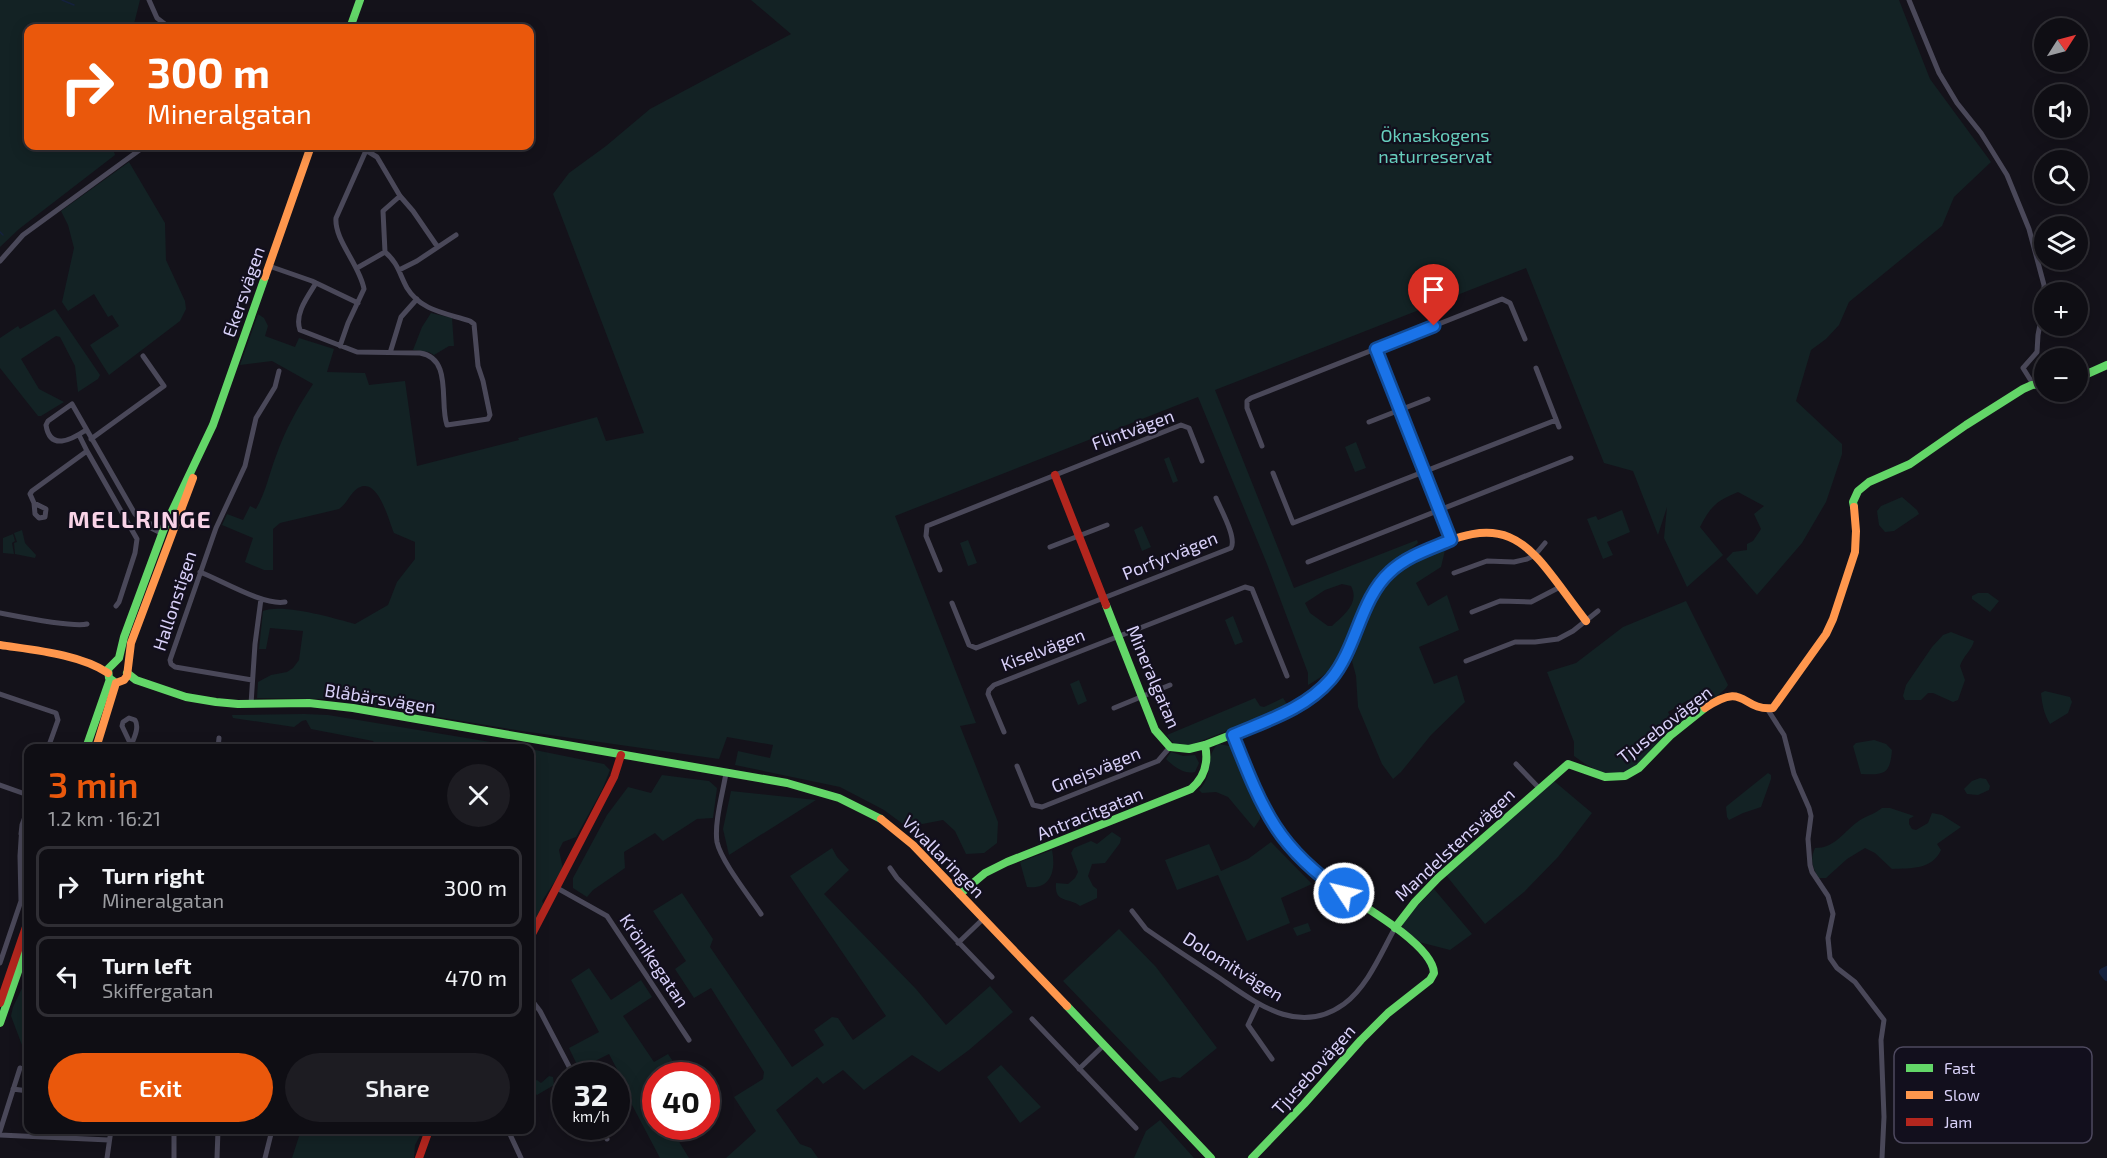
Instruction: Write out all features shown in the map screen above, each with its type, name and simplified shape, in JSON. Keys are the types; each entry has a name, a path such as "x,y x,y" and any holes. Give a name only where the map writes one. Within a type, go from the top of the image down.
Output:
{"street":[{"path":"149,0 157,18 165,24"},
{"path":"351,24 360,0"},
{"path":"1882,1158 1884,1117 1881,1040 1884,1020 1855,982 1837,968 1830,958 1828,938 1833,914 1828,896 1814,876 1810,865 1808,839 1811,816 1809,807 1794,774 1784,735 1768,710 1782,698 1830,627 1855,552 1853,502 1858,491 1863,486 1919,459 1980,416 2032,384 2023,368 2037,352 2044,304 2044,285 2030,229 2000,162 1957,103 1939,73 1909,0"},
{"path":"0,261 23,235 140,150"},
{"name":"Ekersvägen","path":"114,679 108,669 114,664 132,613 204,445 309,150"},
{"path":"340,346 364,289 335,220 366,150"},
{"path":"370,150 437,246"},
{"path":"316,283 303,304 298,329 357,352 422,354 434,360 443,378 447,425 486,419 490,415 478,366 474,324 457,316 432,310 417,299 408,288 396,262 385,252 383,212 400,196"},
{"path":"399,270 456,235"},
{"path":"357,268 385,252"},
{"path":"269,266 316,283 358,303"},
{"path":"390,353 401,317 417,299"},
{"path":"1262,446 1247,408 1248,400 1502,299 1510,303 1525,339"},
{"path":"1376,349 1451,540"},
{"path":"90,439 164,386 143,356"},
{"path":"2088,374 2107,365"},
{"path":"1536,368 1559,427"},
{"name":"Hallonstigen","path":"252,680 175,667 170,660 216,528 245,466 256,418 275,387 279,371"},
{"path":"1369,422 1428,399"},
{"path":"86,430 68,441 55,440 49,436 46,425 72,404 135,514 151,528 167,533"},
{"path":"1272,473 1293,523 1556,420"},
{"name":"Flintvägen","path":"940,570 926,536 927,526 1181,425 1189,428 1202,461"},
{"path":"78,435 137,539 135,553 116,606"},
{"path":"34,503 31,498 32,491 87,451"},
{"path":"1308,562 1571,458"},
{"name":"Mineralgatan","path":"1055,475 1155,729 1160,738 1170,747 1186,750 1205,746 1290,711 1318,692 1341,667 1374,593 1384,578 1401,563 1451,540 1483,531 1496,532 1515,539 1535,555 1586,621"},
{"name":"Porfyrvägen","path":"1104,598 1230,548 1234,542 1216,498"},
{"path":"1050,548 1107,525"},
{"name":"Ekersvägen","path":"127,671 131,643 167,533"},
{"path":"1454,573 1487,561 1514,562 1535,555 1545,543"},
{"path":"200,572 261,599 275,603 285,602"},
{"name":"Kiselvägen","path":"1004,732 988,694 991,687 1249,586 1257,599 1287,676"},
{"path":"1472,612 1500,601 1531,602 1560,587"},
{"path":"952,603 967,640 971,647 976,648 1104,598"},
{"path":"251,704 261,599"},
{"path":"1466,661 1515,642 1558,639 1573,631 1598,611"},
{"path":"0,612 54,622 87,624"},
{"path":"0,645 88,663 102,669 114,679"},
{"name":"Blåbärsvägen","path":"88,663 121,663 136,680"},
{"path":"88,744 114,679 127,671"},
{"path":"97,744 114,679"},
{"name":"Blåbärsvägen","path":"114,679 136,680 202,700 251,704 333,705 621,754"},
{"path":"1114,708 1170,685"},
{"path":"0,693 56,714 58,720 49,744"},
{"name":"Tjusebovägen","path":"1584,769 1609,778 1631,774 1683,725 1727,695 1739,696 1757,707 1768,710"},
{"path":"130,744 122,726 129,718 135,720 138,726 132,744"},
{"path":"1233,735 1261,805 1285,843 1325,880 1395,928"},
{"path":"218,744 219,738"},
{"name":"Antracitgatan","path":"960,894 985,873 999,866 1191,789 1200,781 1206,770 1205,746"},
{"name":"Gnejsvägen","path":"1017,765 1033,805 1042,807 1158,761 1170,747"},
{"path":"534,931 613,779 621,754"},
{"name":"Vivallaringen","path":"621,754 813,788 859,805 881,818 902,835 960,894 1211,1158"},
{"name":"Mandelstensvägen","path":"1516,764 1539,788"},
{"name":"Mandelstensvägen","path":"1395,928 1405,913 1435,881 1539,788 1568,764 1584,769"},
{"path":"726,772 717,831 719,849 761,914"},
{"path":"0,785 24,794"},
{"path":"0,963 20,907 21,838 24,820"},
{"path":"890,868 992,977"},
{"name":"Krönikegatan","path":"557,888 607,916 689,1040"},
{"name":"Dolomitvägen","path":"1132,911 1146,929 1258,1004 1294,1017 1314,1016 1345,1003 1359,989 1395,928"},
{"path":"958,942 983,919"},
{"name":"Tjusebovägen","path":"1252,1158 1388,1013 1434,976 1435,970 1430,960 1395,928"},
{"path":"0,1003 24,933"},
{"path":"0,1023 24,954"},
{"path":"534,1003 567,1062"},
{"path":"1258,1004 1248,1025 1272,1059"},
{"path":"1032,1019 1136,1128"},
{"path":"1079,1069 1104,1045"},
{"path":"0,1131 20,1068"},
{"path":"13,1089 24,1090"},
{"path":"107,1158 111,1134"},
{"path":"174,1134 174,1158"},
{"path":"217,1158 218,1134"},
{"path":"265,1158 271,1134"},
{"path":"419,1158 427,1134"},
{"path":"510,1134 521,1158"},
{"path":"0,1135 110,1140"}],"green space":[{"path":"0,0 140,0 134,24 24,24 24,150 113,150 115,155 19,229 0,247"},
{"name":"Öknaskogens naturreservat","path":"751,0 1899,0 1930,79 1991,162 1954,197 1942,226 1849,302 1839,325 1811,350 1796,401 1842,444 1842,454 1826,502 1802,543 1757,595 1726,559 1733,552 1747,550 1747,544 1753,541 1761,529 1754,514 1764,506 1738,492 1715,505 1700,527 1723,555 1687,587 1664,538 1667,507 1658,535 1633,471 1604,463 1526,268 1215,390 1294,588 1417,540 1418,543 1388,565 1378,576 1338,661 1326,674 1308,685 1308,673 1267,564 1198,397 895,516 976,723 960,726 998,822 997,843 984,853 966,854 955,831 943,820 907,827 884,810 840,787 735,765 738,751 770,758 773,745 727,737 719,759 522,731 330,699 257,698 258,682 271,675 287,672 299,660 303,631 270,628 266,649 259,649 263,611 295,610 355,624 388,605 397,582 415,559 415,542 394,533 377,493 365,486 355,490 339,509 280,523 273,529 273,570 264,570 245,562 253,538 222,525 227,514 243,520 250,506 256,509 283,437 313,384 272,361 240,365 258,314 264,318 268,326 265,336 295,347 299,338 334,349 327,372 365,373 369,385 405,381 417,466 597,417 606,441 644,433 553,194 569,173 650,109 791,34","holes":["1342,584 1351,586 1354,598 1352,603 1346,613 1332,626 1328,626 1310,613 1305,603 1325,590"]},
{"path":"129,162 165,223 166,260 185,301 186,309 180,321 109,375 90,345 119,326 112,315 108,317 94,294 68,311 62,302 74,248 68,225 61,211"},
{"path":"55,309 100,375 98,379 78,392 75,366 60,337 56,336 21,359 39,389 64,402 38,416 0,368 0,338 18,326 20,329"},
{"path":"431,313 452,318 454,346 449,346 434,355 413,350 422,327"},
{"path":"1356,442 1366,468 1355,472 1345,447"},
{"path":"1169,457 1178,481 1173,483 1164,459"},
{"path":"1902,497 1919,514 1894,531 1885,532 1879,525 1877,511 1881,506"},
{"path":"1622,510 1630,532 1607,542 1613,555 1603,559 1587,519 1596,516 1598,520"},
{"path":"1142,526 1151,547 1142,551 1134,530"},
{"path":"22,530 25,543 36,555 35,558 15,554 14,543 17,542 14,533"},
{"path":"13,534 14,554 3,553 3,538"},
{"path":"968,540 977,563 968,566 960,543"},
{"path":"1446,546 1441,567 1416,583 1428,606 1447,595 1459,630 1419,647 1434,684 1457,675 1465,702 1431,735 1393,779 1382,764 1358,707 1356,676 1352,661 1381,590 1389,578 1411,561"},
{"path":"1978,593 1988,593 1999,601 1990,612 1972,599 1972,596"},
{"path":"1686,601 1728,685 1670,731 1639,763 1624,772 1610,774 1594,769 1574,756 1574,742 1547,672 1576,663 1623,627","holes":["1688,700 1692,707 1672,719 1668,712"]},
{"path":"1233,616 1243,642 1235,645 1225,620"},
{"path":"1951,632 1974,641 1960,666 1965,680 1958,700 1953,702 1928,693 1921,700 1905,700 1903,696 1906,685 1932,647 1943,635"},
{"path":"1079,680 1087,701 1078,705 1070,684"},
{"path":"2045,691 2070,697 2072,702 2068,713 2050,724 2042,701 2041,693"},
{"path":"1255,698 1260,706 1264,707 1283,698 1289,707 1188,746 1175,744 1167,735"},
{"path":"232,715 328,715 503,744 375,744 373,741 311,729 306,720 294,727 233,718"},
{"path":"1874,740 1886,744 1892,750 1890,764 1884,772 1861,774 1853,746 1856,743"},
{"path":"1218,744 1230,746 1260,813 1260,819 1254,828 1228,797 1216,792 1202,793 1199,790 1207,778 1211,754"},
{"path":"534,750 604,764 610,770 602,790 576,837 563,842 559,850 563,869 542,901 544,905 534,924"},
{"path":"1171,752 1183,756 1195,755 1199,763 1195,772 1183,771 1166,759"},
{"path":"1768,773 1771,779 1761,807 1729,820 1726,807"},
{"path":"662,775 709,781 717,788 713,818 697,819 663,841 655,833 624,852 625,868 593,890 587,897 573,888 573,878 607,815 628,787 651,793"},
{"path":"1980,778 1986,779 1990,786 1989,790 1978,795 1967,794 1964,789 1972,781"},
{"path":"1554,781 1592,813 1558,857 1524,892 1485,924 1446,875"},
{"path":"731,791 816,800 729,855 723,829"},
{"path":"1882,808 1890,808 1914,816 1909,819 1909,824 1912,829 1916,830 1928,823 1932,813 1942,815 1961,827 1937,844 1941,850 1937,857 1927,865 1892,869 1875,853 1865,848 1847,859 1826,878 1819,878 1813,863 1815,848 1833,843 1859,821"},
{"path":"1112,832 1121,838 1120,843 1105,863 1092,864 1088,876 1097,889 1097,898 1080,906 1060,897 1057,894 1056,883 1068,884 1078,872 1071,853 1074,848 1091,841 1097,844"},
{"path":"1271,842 1312,884 1281,898 1290,923 1247,941 1218,875 1177,890 1165,860 1209,844 1221,871 1248,859"},
{"path":"832,848 849,870 824,894 916,989 946,1025 990,986 1013,1012 969,1050 939,1072 912,1055 864,1090 843,1070 823,1084 817,1077 776,1110 800,1144 811,1148 818,1158 726,1158 756,1131 734,1097 763,1079 764,1072 711,988 694,998 675,969 686,961 653,911 682,893 713,939 710,947 792,1067 824,1045 814,1030 832,1017 838,1018 853,1040 886,1016 790,876"},
{"path":"1052,850 1052,871 1047,882 1035,887 1027,887 1020,862"},
{"path":"1434,889 1472,934 1450,950 1419,942 1402,928 1404,919"},
{"path":"1308,923 1311,931 1297,936 1293,928"},
{"path":"1119,929 1156,967 1217,1048 1180,1078 1173,1077 1160,1082 1063,981"},
{"path":"589,968 611,1000 641,980 652,997 623,1016 654,1062 642,1062 642,1124 631,1103 630,1062 613,1062 609,1054 593,1062 576,1062 569,1048 599,1032 571,980"},
{"path":"24,984 24,1050 11,1016"},
{"path":"668,1054 673,1062 654,1062"},
{"path":"1001,1065 1041,1107 1020,1123 987,1077"},
{"path":"549,1076 552,1077 552,1086 537,1095 534,1093 534,1081 537,1080 541,1083"},
{"path":"1160,1120 1194,1158 1134,1158 1146,1131"},
{"path":"300,1134 421,1134 415,1145 414,1158 292,1158"},
{"path":"651,1140 678,1140 689,1158 660,1158"}],"waterway":[{"path":"62,0 74,5"},
{"path":"0,232 3,235"},
{"path":"2107,970 2103,972 2107,977"}],"traffic: fast":[{"path":"351,24 360,0"},
{"path":"116,683 109,678 108,669 119,658 124,637 165,526 213,425 265,277"},
{"path":"2088,374 2107,365"},
{"path":"1854,507 1853,502 1858,491 1869,482 1910,464 1966,425 2023,389 2034,385"},
{"path":"1106,605 1155,730 1170,747 1189,749 1280,716 1319,691 1339,666 1379,585 1399,566 1419,554"},
{"path":"127,673 136,680 186,697 238,704 309,703 353,708 787,783 839,798 881,819"},
{"path":"87,744 110,679"},
{"path":"1395,928 1438,878 1568,764 1605,777 1625,776 1639,768 1670,736 1705,708"},
{"path":"960,894 985,873 1007,862 1191,789 1200,780 1205,769 1205,745"},
{"path":"1252,1158 1361,1040 1388,1013 1430,980 1434,973 1421,949 1407,937 1374,912 1331,885"},
{"path":"0,1023 24,954"},
{"path":"1067,1006 1211,1158"}],"traffic: slow":[{"path":"265,277 310,150"},
{"path":"116,683 127,676 131,643 193,478"},
{"path":"1705,708 1719,700 1736,696 1762,708 1773,708 1826,634 1833,619 1855,552 1854,507"},
{"path":"1419,554 1452,540 1479,533 1500,534 1518,542 1534,555 1586,621"},
{"path":"0,645 70,657 108,673"},
{"path":"97,744 116,683"},
{"path":"1233,735 1270,818 1296,854 1312,871 1331,885"},
{"path":"881,819 913,845 1067,1006"}],"traffic: jam":[{"path":"1055,475 1106,605"},
{"path":"534,930 614,777 621,755"},
{"path":"0,1003 24,933"},
{"path":"419,1158 428,1134"}],"district":[{"name":"MELLRINGE","path":"140,520"}],"route":[{"path":"1344,893 1301,860 1274,828 1255,792 1233,735 1290,711 1318,692 1341,667 1374,593 1384,578 1401,563 1451,540 1376,349 1434,326"}]}
